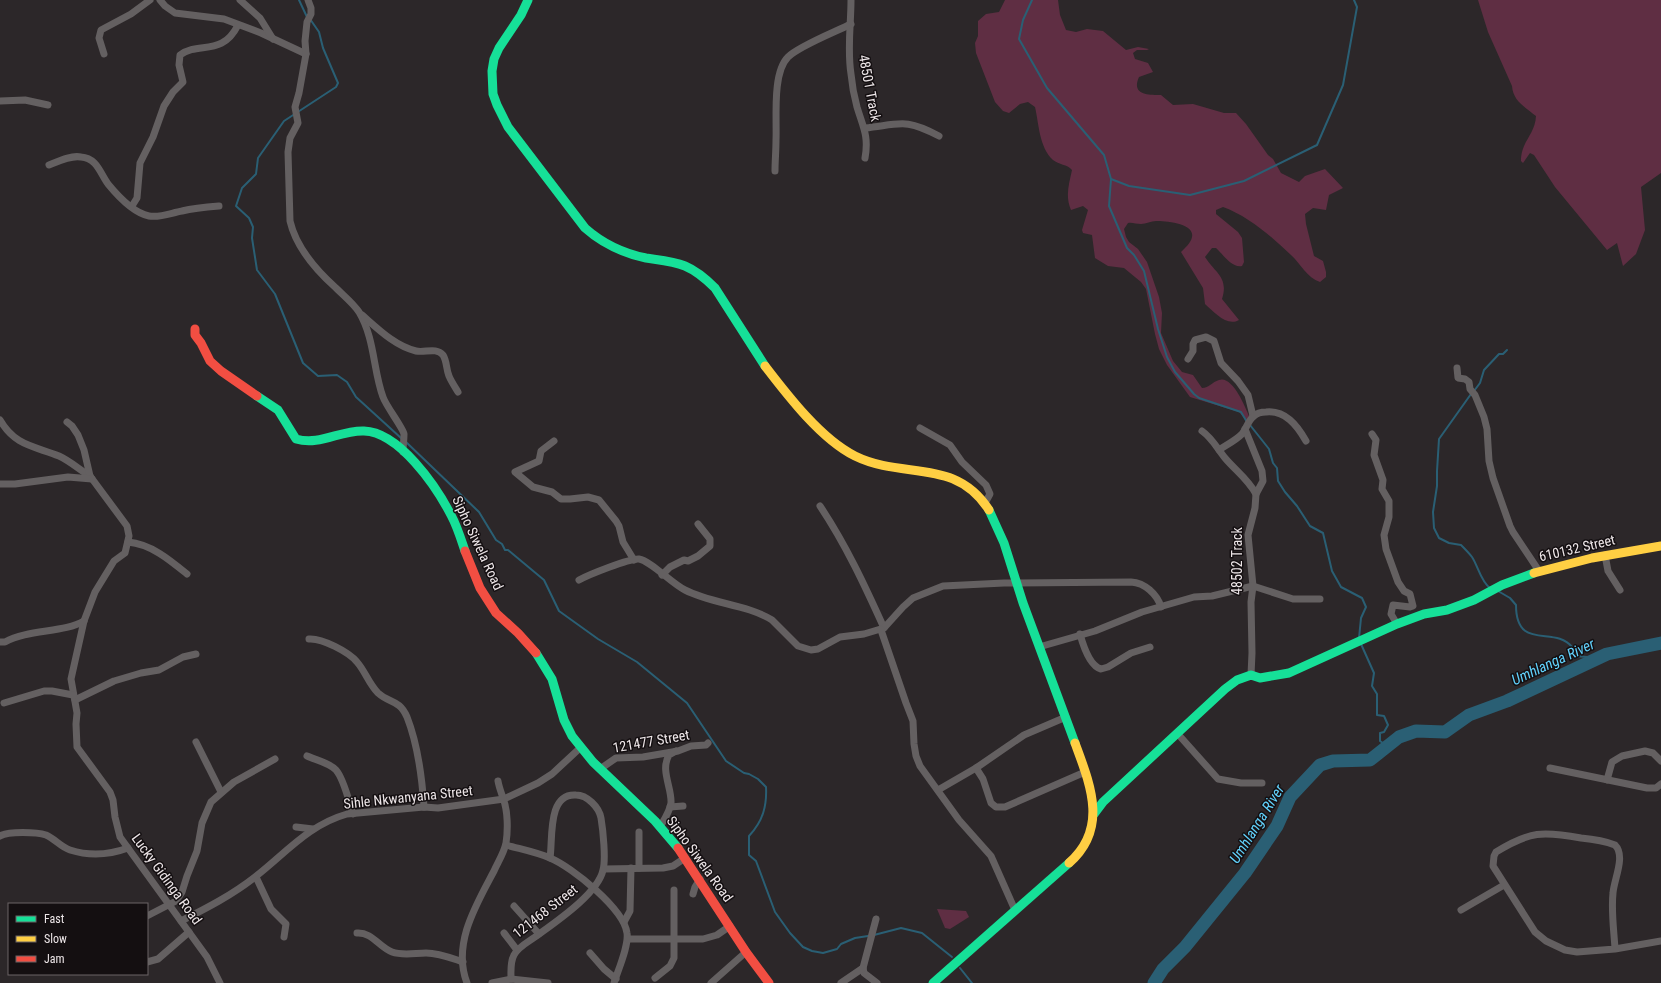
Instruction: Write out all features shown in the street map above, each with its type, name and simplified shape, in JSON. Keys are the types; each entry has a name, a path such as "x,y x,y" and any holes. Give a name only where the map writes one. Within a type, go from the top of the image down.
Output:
{"street":[{"path":"104,54 99,38 101,30 131,14 150,0"},
{"path":"160,0 165,6 175,13 224,19 306,54"},
{"path":"240,0 260,18 273,39"},
{"path":"308,0 311,8 311,14 307,22 305,41 306,54 295,107 298,123 290,138 288,152 289,211 292,229 298,242 314,266 381,332 399,344 417,352 439,352 444,357 448,375 458,392"},
{"path":"528,0 520,18 505,37 496,53 492,72 493,94 499,113 508,127 585,228 598,240 618,250 633,255 677,263 693,269 707,279 715,288 769,373 820,430 834,443 856,456 882,465 947,476 962,482 973,490 995,517 1039,647 1086,772 1092,793 1094,814 1089,837 1077,856 933,983"},
{"name":"48501 Track","path":"852,0 849,51 850,73 857,107 865,128 865,158"},
{"path":"775,171 776,104 782,68 785,61 794,52 851,24"},
{"path":"132,206 137,198 140,163 153,137 164,106 173,92 183,82 179,65 180,55 190,51 216,46 234,33 238,25"},
{"path":"0,101 25,100 48,105"},
{"path":"865,128 899,123 924,128 939,136"},
{"path":"49,165 80,156 90,159 101,170 107,182 115,192 141,212 154,216 182,210 219,206"},
{"path":"359,312 374,352 378,384 383,398 404,433 403,449"},
{"name":"Sipho Siwela Road","path":"195,329 195,335 210,361 221,371 278,410 296,439 301,442 308,442 347,433 369,430 387,438 403,449 442,499 452,517 475,578 499,617 524,639 548,672 562,716 570,735 600,769 660,827 685,858 746,952 769,983"},
{"path":"1188,360 1193,351 1193,344 1195,340 1206,337 1214,341 1221,363 1238,381 1248,395 1251,418"},
{"path":"1457,368 1458,378 1465,379 1469,382 1470,389 1475,395 1484,417 1487,429 1489,461 1493,478 1513,532 1539,571"},
{"path":"1219,450 1237,438 1245,429 1251,418 1261,412 1279,412 1300,429 1306,441"},
{"path":"0,420 9,433 19,441 59,456 91,478 127,526 128,542 137,543 155,551 187,574"},
{"path":"67,422 72,426 78,435 84,450 91,478"},
{"path":"920,428 950,444 962,462 986,485 990,494 985,503"},
{"name":"48502 Track","path":"1245,429 1262,471 1261,486 1256,494 1255,508 1248,535 1252,586 1252,653 1249,676"},
{"path":"1202,430 1247,481 1256,494"},
{"path":"1094,814 1103,802 1177,732 1237,680 1249,676 1260,678 1289,673 1397,624 1391,614 1392,605 1413,606 1410,594 1404,591 1398,582 1386,549 1384,535 1389,517 1389,501 1382,488 1383,480 1374,455 1376,440 1372,434"},
{"path":"554,441 541,451 539,461 515,472 533,486 552,492 561,499 588,496 599,500 619,526 623,542 634,560"},
{"path":"1,484 15,484 68,477 91,478"},
{"path":"820,506 841,540 882,629 913,721 914,744 916,756 920,766 959,820 991,856 1015,910"},
{"path":"662,575 670,567 684,560 688,561 698,556 710,546 710,539 698,524"},
{"name":"Lucky Gidinga Road","path":"128,542 125,553 114,561 101,581 84,621 71,679 77,713 77,747 110,792 120,837 189,932 206,957 220,983"},
{"name":"610132 Street","path":"1397,624 1424,614 1446,610 1474,600 1500,586 1539,571 1605,555 1661,546"},
{"path":"1605,555 1608,571 1620,590"},
{"path":"579,580 588,574 634,560 643,560 678,587 694,594 767,617 772,620 794,643 804,649 818,649 840,637 882,629 903,606 913,598 943,586 1016,582 1135,582 1153,593 1161,607"},
{"path":"1039,647 1080,634 1095,631 1142,612 1194,598 1212,596 1252,586 1293,599 1320,599"},
{"path":"0,642 5,642 39,631 77,625 84,621"},
{"path":"1080,634 1084,649 1094,666 1101,669 1108,667 1131,653 1150,647"},
{"path":"309,639 321,640 357,661 376,692 386,699 398,704 403,709 418,757 423,788 424,807"},
{"path":"4,704 44,691 52,691 74,698 114,681 141,673 159,670 183,657 196,654"},
{"path":"938,790 976,768 1024,734 1066,718"},
{"path":"1177,732 1218,778 1241,783 1262,783"},
{"path":"196,742 221,792"},
{"name":"121477 Street","path":"600,769 616,758 643,757 678,751 691,746 706,745 708,743"},
{"name":"Sihle Nkwanyana Street","path":"181,921 234,893 256,877 313,829 336,817 424,807 443,807 504,799 538,783 552,774 580,748"},
{"path":"660,827 671,802 666,763 669,755 678,751"},
{"path":"1607,780 1612,762 1622,756 1645,751 1653,753 1661,761"},
{"path":"308,756 336,770 353,814"},
{"path":"148,915 176,901 182,892 197,851 202,823 211,802 234,782 275,760"},
{"path":"976,768 983,779 991,803 999,808 1005,807 1086,772"},
{"path":"1550,768 1647,788 1656,788 1661,784"},
{"path":"467,983 463,962 463,942 466,928 473,910 506,845 507,822 504,799 498,781"},
{"path":"550,858 554,813 557,804 563,798 575,795 586,798 597,809 601,817 604,869 663,868 674,866 685,858"},
{"path":"670,807 683,806"},
{"path":"296,827 313,829"},
{"path":"639,832 639,868"},
{"path":"2,833 39,834 51,838 64,848 87,853 108,854 128,848"},
{"path":"1615,949 1613,892 1620,858 1618,849 1612,844 1548,833 1521,838 1496,852 1493,866 1535,932 1546,941 1565,950 1578,952 1615,949 1661,941"},
{"path":"506,845 550,858 565,866 593,888 618,913 624,922 628,938 615,981"},
{"path":"624,922 630,911 631,868"},
{"name":"121468 Street","path":"511,979 511,962 517,950 585,898 600,879 604,869"},
{"path":"256,877 271,909 286,924 284,937"},
{"path":"694,894 695,887 700,879"},
{"path":"1461,910 1504,885"},
{"path":"655,978 666,970 672,961 674,954 674,890"},
{"path":"514,906 539,934"},
{"path":"876,919 863,968 864,973 877,983"},
{"path":"628,938 703,939 717,935 730,926"},
{"path":"148,962 158,959 189,932"},
{"path":"357,933 369,935 391,952 404,954 433,954 463,962"},
{"path":"504,933 517,950"},
{"path":"712,983 746,952"},
{"path":"590,953 615,981"},
{"path":"841,983 863,968"},
{"path":"492,983 511,979 548,983"}],"shaded area":[{"path":"1005,0 1058,0 1060,15 1066,30 1076,32 1087,29 1103,31 1126,50 1138,47 1149,49 1137,50 1133,53 1135,59 1148,63 1153,72 1139,77 1137,87 1139,91 1151,95 1161,95 1173,105 1193,104 1224,113 1236,113 1246,124 1268,155 1273,159 1281,173 1299,182 1305,176 1325,169 1343,188 1329,195 1326,210 1313,208 1305,214 1314,256 1323,261 1326,272 1326,277 1320,282 1311,277 1294,258 1250,221 1223,207 1216,210 1216,214 1238,232 1242,238 1244,262 1242,266 1231,263 1216,248 1212,248 1205,257 1222,280 1224,292 1222,299 1239,320 1234,322 1221,318 1205,304 1203,288 1181,252 1188,245 1192,237 1192,232 1189,229 1178,224 1152,221 1143,224 1128,223 1124,229 1129,242 1138,249 1147,262 1159,297 1162,313 1161,333 1173,361 1182,372 1193,375 1202,388 1207,387 1219,380 1229,382 1237,392 1244,405 1249,416 1247,419 1245,419 1239,412 1190,397 1167,365 1159,349 1146,289 1141,282 1124,268 1108,266 1095,258 1092,235 1083,233 1082,230 1088,210 1083,206 1071,210 1068,195 1072,170 1055,162 1048,155 1042,142 1035,107 1028,102 1020,104 1009,113 1003,111 995,102 976,53 975,43 978,36 978,21 986,14 999,12"},
{"path":"1478,0 1661,0 1661,173 1641,187 1645,230 1636,254 1623,266 1617,243 1607,250 1555,187 1534,155 1530,153 1523,163 1521,161 1523,148 1533,128 1536,116 1520,103 1515,96 1488,32"},
{"path":"937,909 966,911 969,917 950,929 945,928"}],"waterway":[{"path":"299,0 307,17"},
{"path":"1032,0 1023,20 1019,39 1047,88 1104,155 1111,179 1109,206 1127,248 1134,255 1144,271 1158,329 1167,357 1175,372 1194,394 1199,398 1241,412 1247,422"},
{"path":"1111,179 1129,186 1190,195 1244,181 1317,145 1343,85 1357,7 1354,0"},
{"path":"310,19 319,32 323,48 338,83 336,87 284,121 258,158 256,174 242,188 236,206 249,218 253,227 252,238 257,270 275,294 303,363 318,376 337,375 347,382 356,397 401,438"},
{"path":"1474,391 1480,383 1484,370 1499,354 1503,354 1507,350"},
{"path":"1471,394 1439,439 1437,486 1433,512 1434,528 1439,538 1449,543 1461,545 1467,551 1472,557 1484,582 1490,588"},
{"path":"1250,425 1269,449 1273,463 1277,468 1278,481 1285,492 1297,506 1310,526 1323,533 1332,571 1341,587 1362,598 1366,607 1361,618 1359,638"},
{"path":"406,442 479,512 496,540 502,544 505,550 508,550 544,580 559,611 598,639 637,662 687,703 726,761 744,773 758,779 766,787 766,801 761,819 749,836 749,855 756,861 775,912 790,933 803,947 812,951 823,953 837,949 841,944 855,938 868,936"},
{"path":"1498,591 1510,598 1516,605 1518,619 1522,628 1529,633 1565,641 1573,648 1575,656 1599,658"},
{"name":"Umhlanga River","path":"1154,983 1163,969 1185,947 1245,873 1277,826 1290,797 1320,765 1333,761 1370,760 1399,737 1416,731 1445,732 1469,715 1507,701 1607,654 1661,643"},
{"path":"1361,644 1374,673 1372,686 1377,694 1377,715 1384,716 1388,725 1384,732 1380,733 1380,741 1387,746"},
{"path":"874,935 901,928 922,933 952,957"},
{"path":"960,968 972,983"}],"traffic: fast":[{"path":"528,0 521,15 499,48 494,59 492,71 493,94 508,127 585,228 592,234 613,247 629,253 685,266 708,281 715,288 765,366"},
{"path":"257,396 278,410 296,439 313,441 355,431 364,431 377,434 390,440 415,462 436,490 453,519 465,551"},
{"path":"989,510 1004,543 1023,603 1075,743"},
{"path":"1094,814 1103,802 1225,689 1237,680 1251,675 1260,678 1289,673 1397,624 1424,614 1447,610 1474,600 1502,585 1534,573"},
{"path":"536,653 552,679 564,720 572,736 593,762 655,821 678,848"},
{"path":"933,983 1069,863"}],"traffic: slow":[{"path":"765,366 806,416 830,439 842,448 855,456 873,463 945,476 961,483 975,493 989,510"},
{"path":"1534,573 1592,558 1661,546"},
{"path":"1069,863 1081,849 1089,835 1093,805 1086,774 1075,743"}],"traffic: jam":[{"path":"195,329 195,335 210,361 221,371 257,396"},
{"path":"465,551 480,588 496,613 518,633 536,653"},
{"path":"678,848 746,952 769,983"}]}
